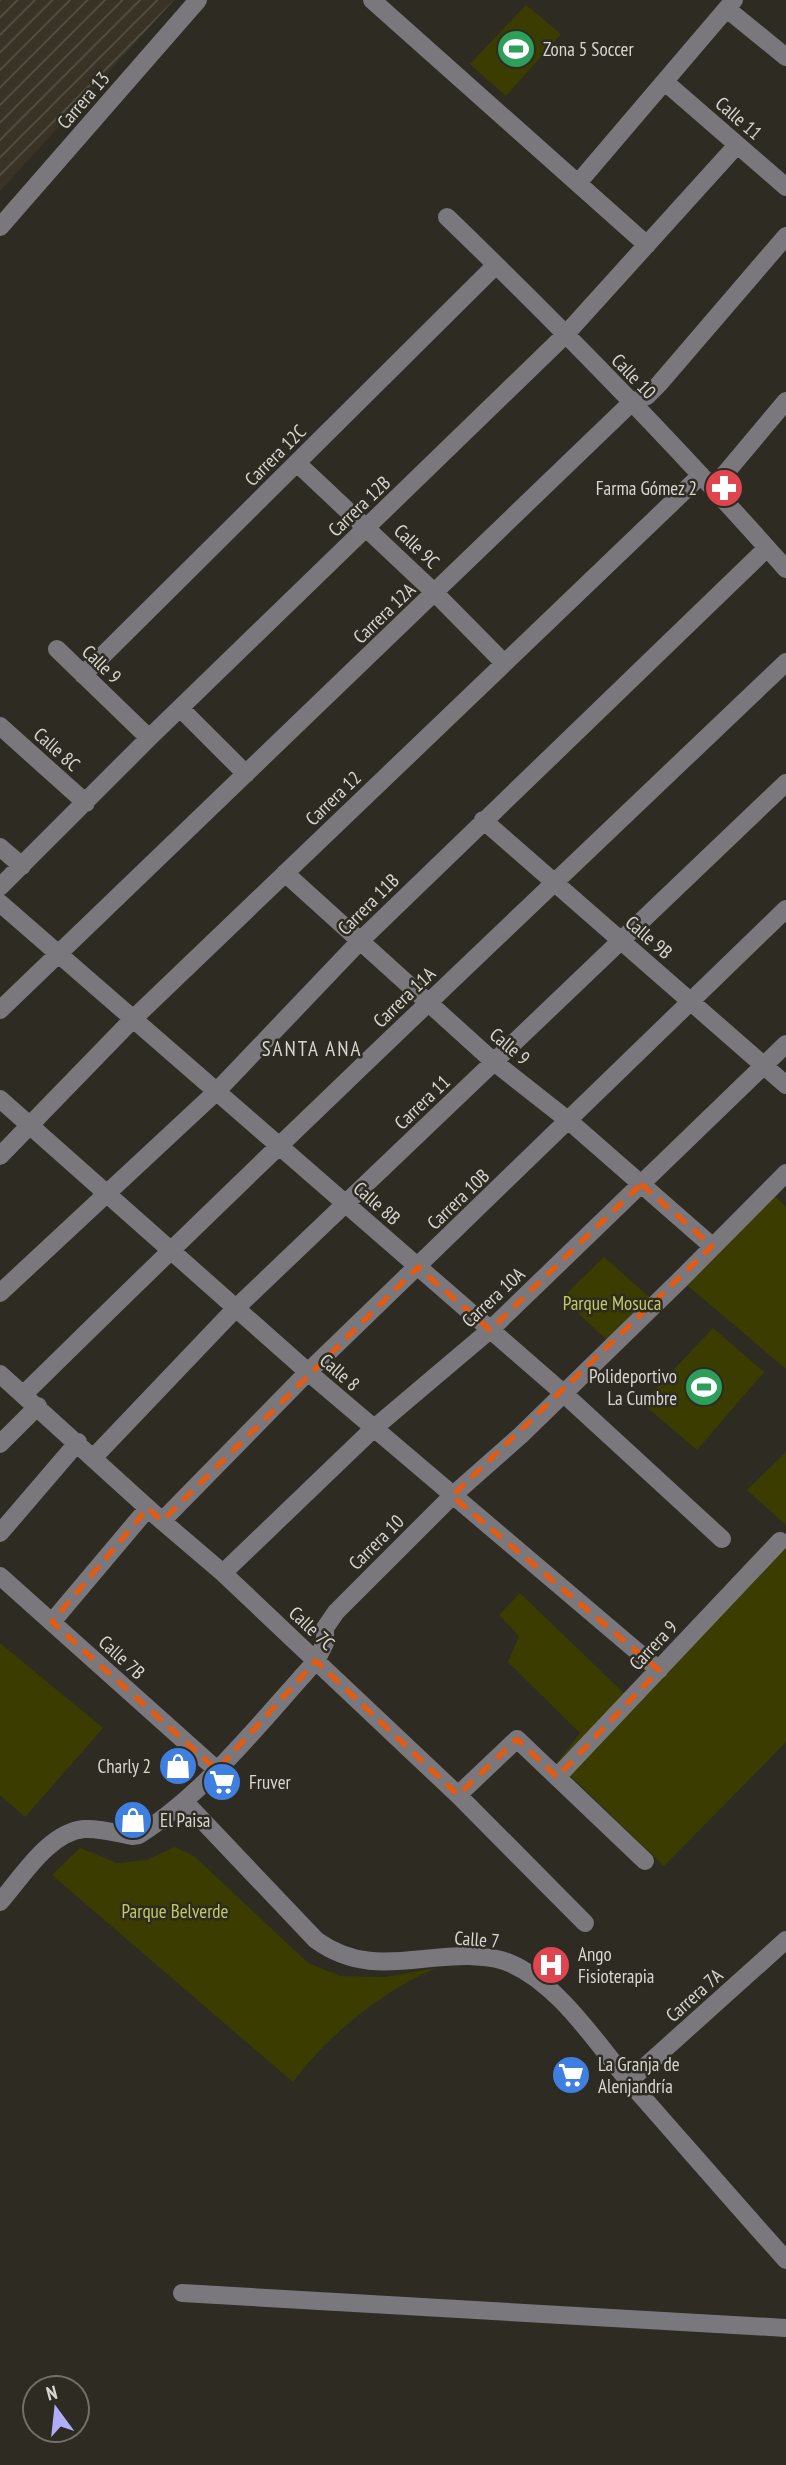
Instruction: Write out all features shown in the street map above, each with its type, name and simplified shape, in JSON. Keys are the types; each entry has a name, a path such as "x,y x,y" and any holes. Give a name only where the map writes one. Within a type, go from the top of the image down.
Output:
{"street":[{"name":"Carrera 13","path":"0,227 198,0"},
{"path":"375,1 647,245"},
{"path":"578,183 731,4 786,57"},
{"name":"Calle 11","path":"665,82 786,187"},
{"name":"Carrera 12B","path":"0,887 149,738 566,334 737,145"},
{"name":"Calle 10","path":"447,217 566,334 785,565"},
{"name":"Carrera 12A","path":"0,1010 631,403 647,396 786,236"},
{"name":"Carrera 12C","path":"83,675 496,265"},
{"name":"Carrera 12","path":"0,1156 132,1020 285,873 504,663 707,481 786,401"},
{"name":"Calle 9C","path":"297,463 367,527 504,663"},
{"name":"Carrera 11B","path":"0,1293 216,1091 360,941 767,548"},
{"name":"Calle 9","path":"57,649 149,738"},
{"name":"Carrera 11A","path":"0,1444 31,1400 170,1250 786,662"},
{"path":"180,708 246,774"},
{"name":"Calle 8C","path":"0,726 86,803"},
{"name":"Carrera 11","path":"94,1457 236,1308 786,783"},
{"name":"Calle 9B","path":"483,820 786,1085"},
{"path":"0,847 22,866"},
{"name":"Calle 9","path":"285,873 494,1062 569,1121 712,1246"},
{"name":"Calle 8B","path":"0,903 562,1392 722,1539"},
{"name":"Carrera 10B","path":"52,1622 155,1514 418,1267 786,909"},
{"name":"Carrera 10A","path":"223,1573 373,1429 490,1330 786,1044"},
{"name":"Calle 8","path":"0,1099 373,1429 659,1670"},
{"name":"Carrera 10","path":"0,1902 50,1843 69,1832 87,1829 139,1835 184,1801 217,1770 316,1661 325,1643 325,1628 336,1612 452,1496 521,1434 680,1280 786,1173"},
{"name":"Calle 7C","path":"0,1374 223,1573 458,1795 585,1923"},
{"path":"0,1533 78,1442"},
{"name":"Carrera 9","path":"557,1777 780,1541"},
{"name":"Calle 7B","path":"0,1576 217,1770"},
{"path":"458,1795 517,1739 645,1861"},
{"name":"Calle 7","path":"184,1801 316,1940 327,1948 345,1957 383,1963 461,1956 504,1960 534,1978 566,2005 786,2260"},
{"name":"Carrera 7A","path":"629,2081 786,1940"},
{"path":"182,2293 786,2328"}],"highlighted area":[{"path":"641,1184 712,1246 452,1496 659,1670 557,1777 517,1739 458,1795 316,1661 217,1770 52,1622 148,1508 162,1521 418,1267 490,1330"}],"shaded area":[{"path":"0,0 174,0 0,191"}],"green space":[{"name":"Zona 5 Soccer","path":"526,5 561,34 506,96 470,64"},
{"path":"775,1196 786,1207 786,1369 687,1285"},
{"name":"Parque Mosuca","path":"604,1257 656,1303 612,1345 562,1298"},
{"name":"Polideportivo La Cumbre","path":"713,1328 764,1372 697,1450 642,1403"},
{"path":"786,1452 786,1525 747,1490"},
{"path":"786,1544 786,1742 664,1866 557,1763 580,1733 508,1662 519,1636 499,1615 520,1593 635,1704"},
{"path":"0,1643 103,1728 25,1817 0,1795"},
{"name":"Parque Belverde","path":"175,1847 194,1856 308,1963 340,1976 386,1977 436,1968 396,1989 357,2016 322,2048 293,2082 52,1875 80,1848 117,1863 147,1860"}],"place":[{"name":"Zona 5 Soccer","path":"516,49"},
{"name":"Farma Gómez 2","path":"724,488"},
{"name":"Polideportivo La Cumbre","path":"704,1387"},
{"name":"Charly 2","path":"178,1766"},
{"name":"Fruver","path":"222,1782"},
{"name":"El Paisa","path":"133,1820"},
{"name":"Ango Fisioterapia","path":"551,1965"},
{"name":"La Granja de Alenjandría","path":"571,2075"}],"district":[{"name":"SANTA ANA","path":"312,1049"}]}
